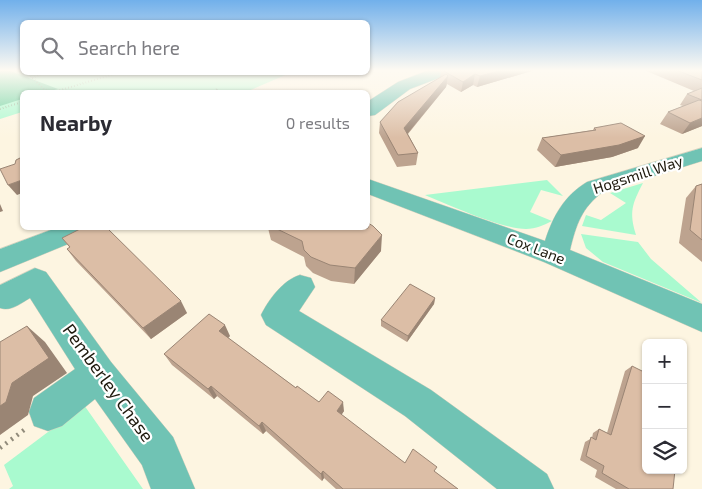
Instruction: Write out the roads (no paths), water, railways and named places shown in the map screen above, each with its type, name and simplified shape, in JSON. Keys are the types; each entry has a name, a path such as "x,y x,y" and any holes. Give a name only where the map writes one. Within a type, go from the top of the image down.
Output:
{"street":[{"path":"370,109 391,93"},
{"name":"Hogsmill Way","path":"554,255 568,211 584,193 595,187 650,172 702,154"},
{"name":"Cox Lane","path":"370,187 554,255 702,318"},
{"path":"0,261 76,230"},
{"path":"300,287 277,314 418,404 532,489"},
{"name":"Pemberley Chase","path":"20,289 98,374 158,452 174,489"},
{"path":"48,412 98,374"}]}
